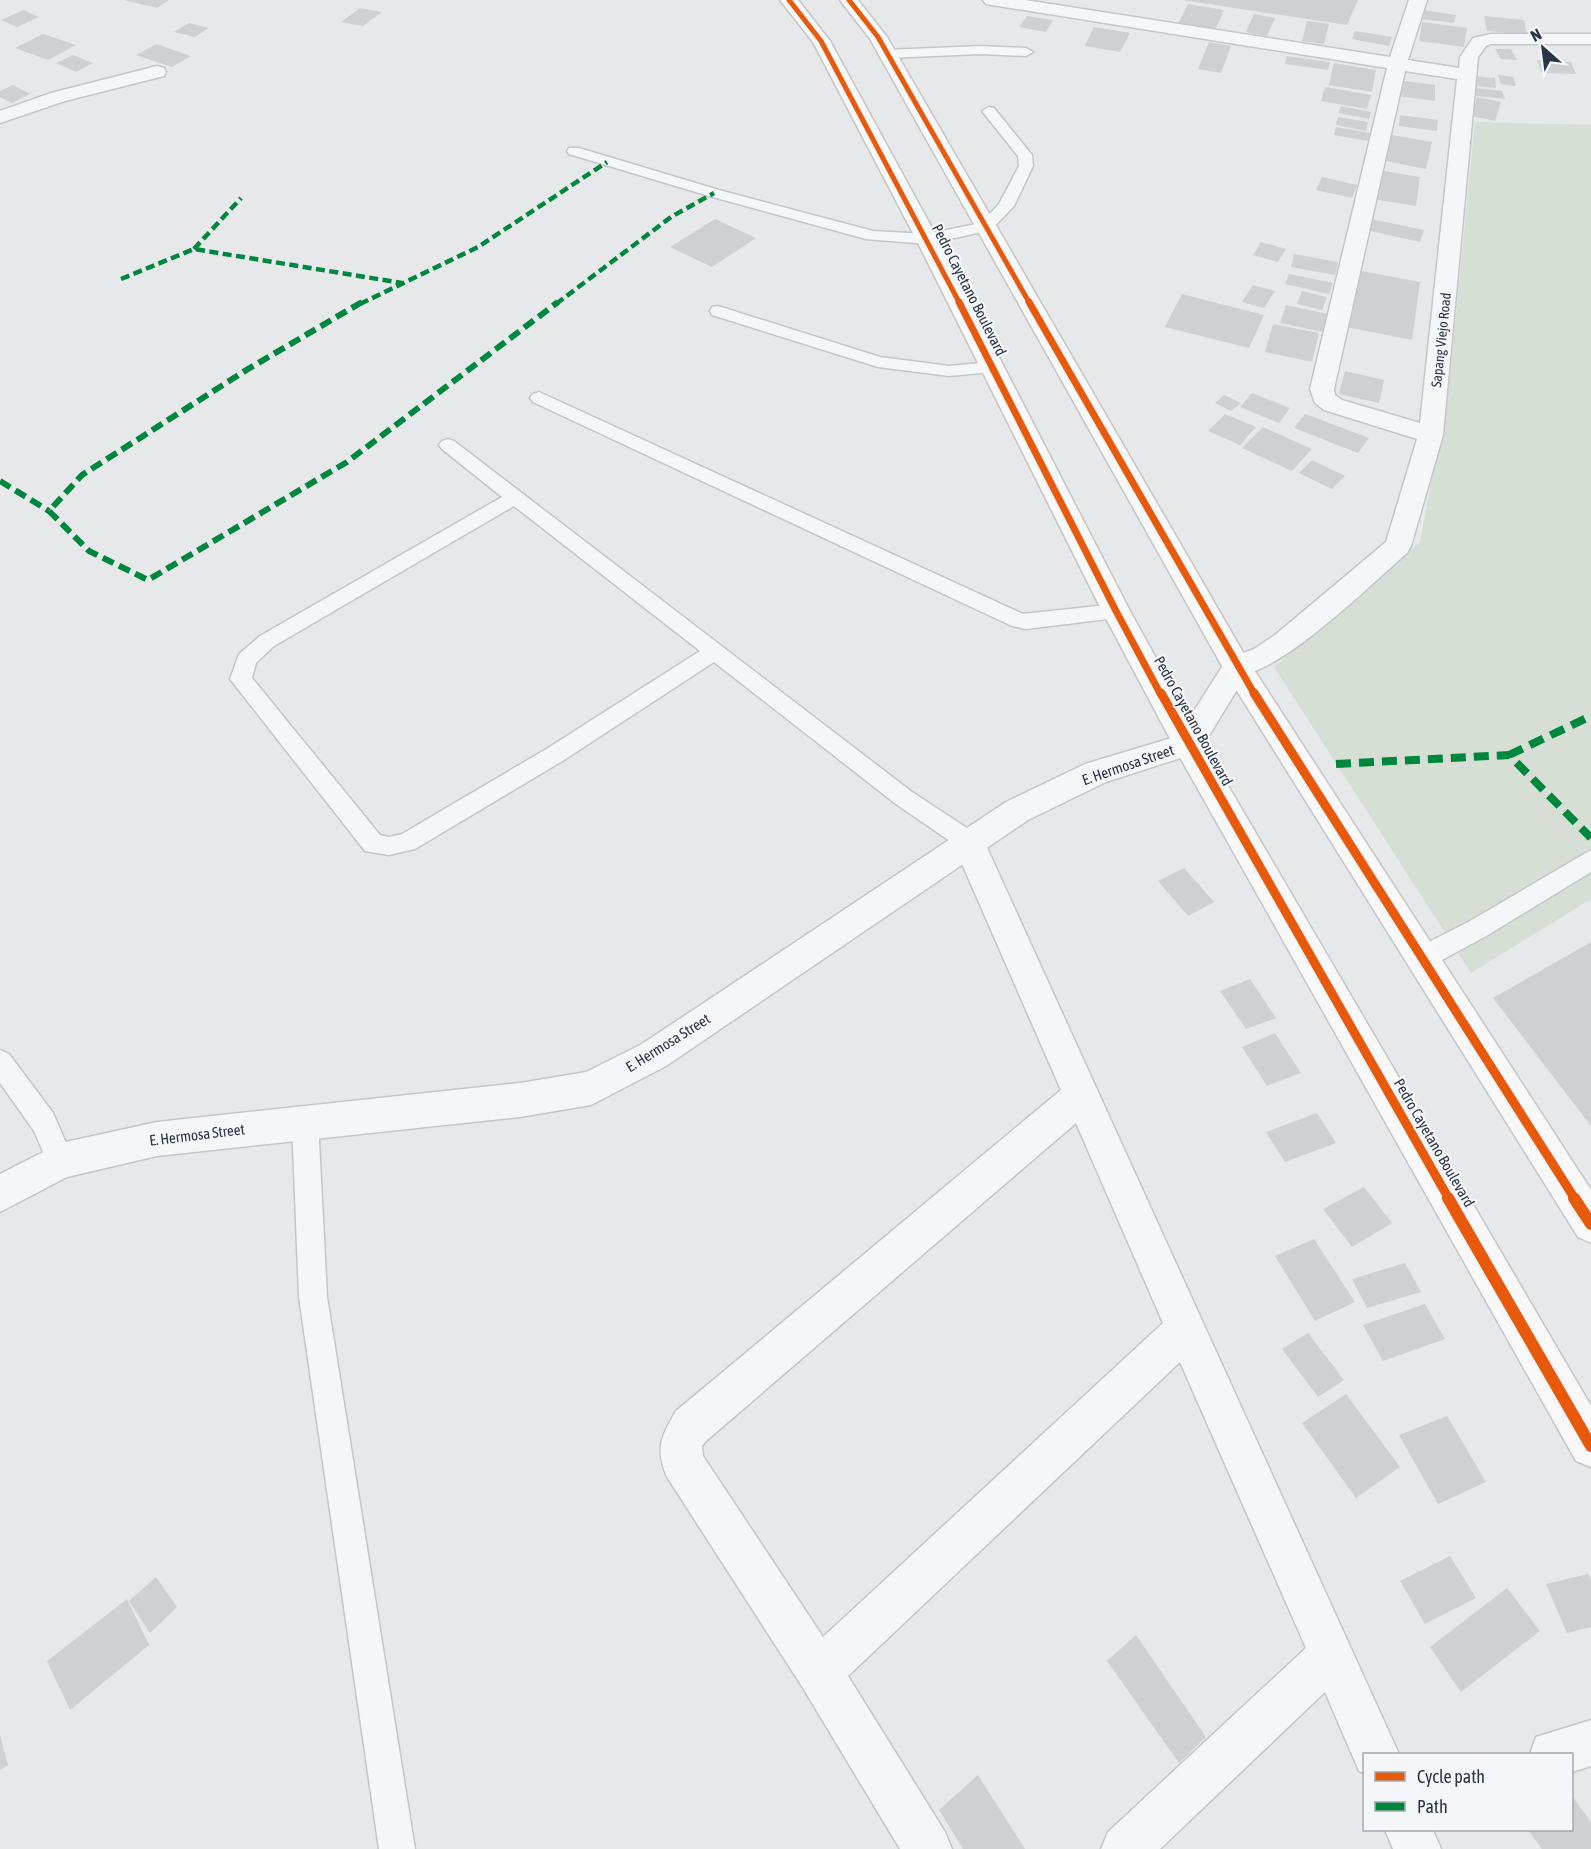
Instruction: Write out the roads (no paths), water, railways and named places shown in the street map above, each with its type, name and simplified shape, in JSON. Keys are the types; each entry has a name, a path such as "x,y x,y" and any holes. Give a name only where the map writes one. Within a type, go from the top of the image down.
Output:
{"main road":[{"name":"Pedro Cayetano Boulevard","path":"789,0 821,41 927,239 1116,611 1188,744 1591,1446"},
{"path":"849,0 878,37 1237,667 1591,1224"}],"street":[{"path":"992,0 1466,75"},
{"path":"1418,0 1397,64 1322,388 1324,398 1333,405 1431,435"},
{"name":"Sapang Viejo Road","path":"1237,667 1264,656 1285,642 1398,546 1431,435 1469,57 1476,46 1484,40 1591,39"},
{"path":"0,117 58,98 157,72"},
{"name":"E. Hermosa Street","path":"0,1194 61,1161 157,1139 305,1121 520,1101 591,1088 654,1055 968,841 1017,811 1096,773 1188,744 1237,667"},
{"path":"968,841 1376,1753"},
{"path":"927,1849 819,1672 682,1462 681,1442 691,1426 1081,1096"},
{"path":"819,1672 1186,1329"},
{"path":"1125,1849 1332,1654"},
{"path":"1559,1753 1591,1743"},
{"path":"1409,1831 1417,1849"}],"lane":[{"path":"887,54 981,50 1026,52"},
{"path":"574,151 714,193 872,236 927,239 986,227 1006,206 1026,166 1027,159 989,111"},
{"path":"718,311 878,362 949,371 992,367"},
{"path":"539,398 1019,621 1116,611"},
{"path":"448,445 904,798 968,841"},
{"path":"514,498 267,641 246,659 241,679 373,844 389,846 407,842 556,754 714,652"},
{"path":"1422,958 1479,928 1591,860"},
{"path":"0,1062 44,1122 61,1161"},
{"path":"305,1121 313,1297 397,1849"}]}
